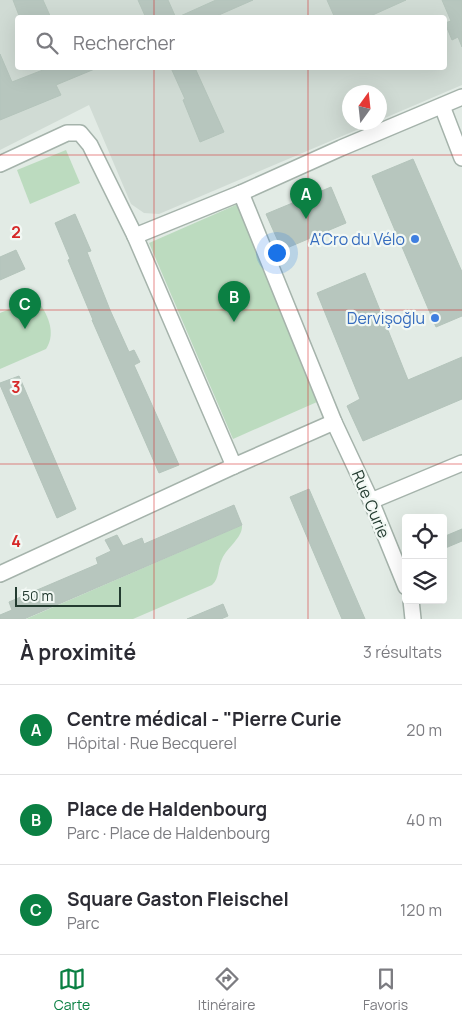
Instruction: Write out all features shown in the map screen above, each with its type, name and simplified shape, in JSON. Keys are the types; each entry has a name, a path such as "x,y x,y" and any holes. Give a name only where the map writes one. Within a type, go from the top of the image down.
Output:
{"street":[{"path":"135,236 241,193 340,148 462,97"},
{"path":"442,106 462,158"},
{"path":"0,164 67,133 80,134 90,145 135,236 234,466"},
{"name":"Rue Curie","path":"241,193 334,422 371,501 402,576"},
{"path":"0,574 334,422"},
{"path":"371,501 462,463"},
{"path":"411,604 414,619"}],"shaded area":[{"path":"0,0 462,0 462,85 387,117 387,85 342,85 342,130 357,130 159,214 144,213 131,204 89,105 0,150"}],"green space":[{"path":"66,150 80,183 30,204 17,170"},
{"path":"238,204 317,402 233,439 149,243"},
{"path":"36,298 47,316 51,329 51,336 46,349 0,369 0,313"},
{"path":"242,525 240,534 222,559 215,582 212,585 133,619 26,619"}],"building":[{"path":"13,0 43,0 50,15 19,15"},
{"path":"138,0 168,0 175,15 145,15"},
{"path":"216,0 253,0 219,15 183,15"},
{"path":"327,0 406,0 373,15 334,15"},
{"path":"442,0 462,0 462,47 458,37 452,40 447,28 447,22 451,21"},
{"path":"0,54 12,82 43,70 92,70 56,85 61,95 0,120"},
{"path":"172,70 196,70 224,132 200,142 183,100 185,99"},
{"path":"413,159 462,272 462,316 436,327 372,176"},
{"path":"331,187 346,223 282,250 266,214"},
{"path":"75,214 91,251 87,252 110,310 129,352 134,350 140,362 134,365 179,465 159,473 92,320 55,223"},
{"path":"16,250 25,269 0,280 0,257"},
{"path":"365,273 408,380 462,357 462,399 363,441 347,406 360,399 317,293"},
{"path":"19,376 76,509 57,518 0,385 0,383"},
{"path":"309,489 365,619 342,619 290,497"},
{"path":"234,505 242,525 24,619 0,619 0,615 12,610 9,602 98,564 96,558 111,551 105,540 117,535 123,546 142,538 144,544"},
{"path":"462,529 462,541 447,547 447,535"},
{"path":"223,604 228,616 221,619 187,619"}],"place":[{"name":"Centre médical - \"Pierre Curie","path":"306,219"},
{"name":"A'Cro du Vélo","path":"415,239"},
{"name":"Dervişoğlu","path":"435,318"},
{"name":"Place de Haldenbourg","path":"234,322"},
{"name":"Square Gaston Fleischel","path":"25,329"}]}
